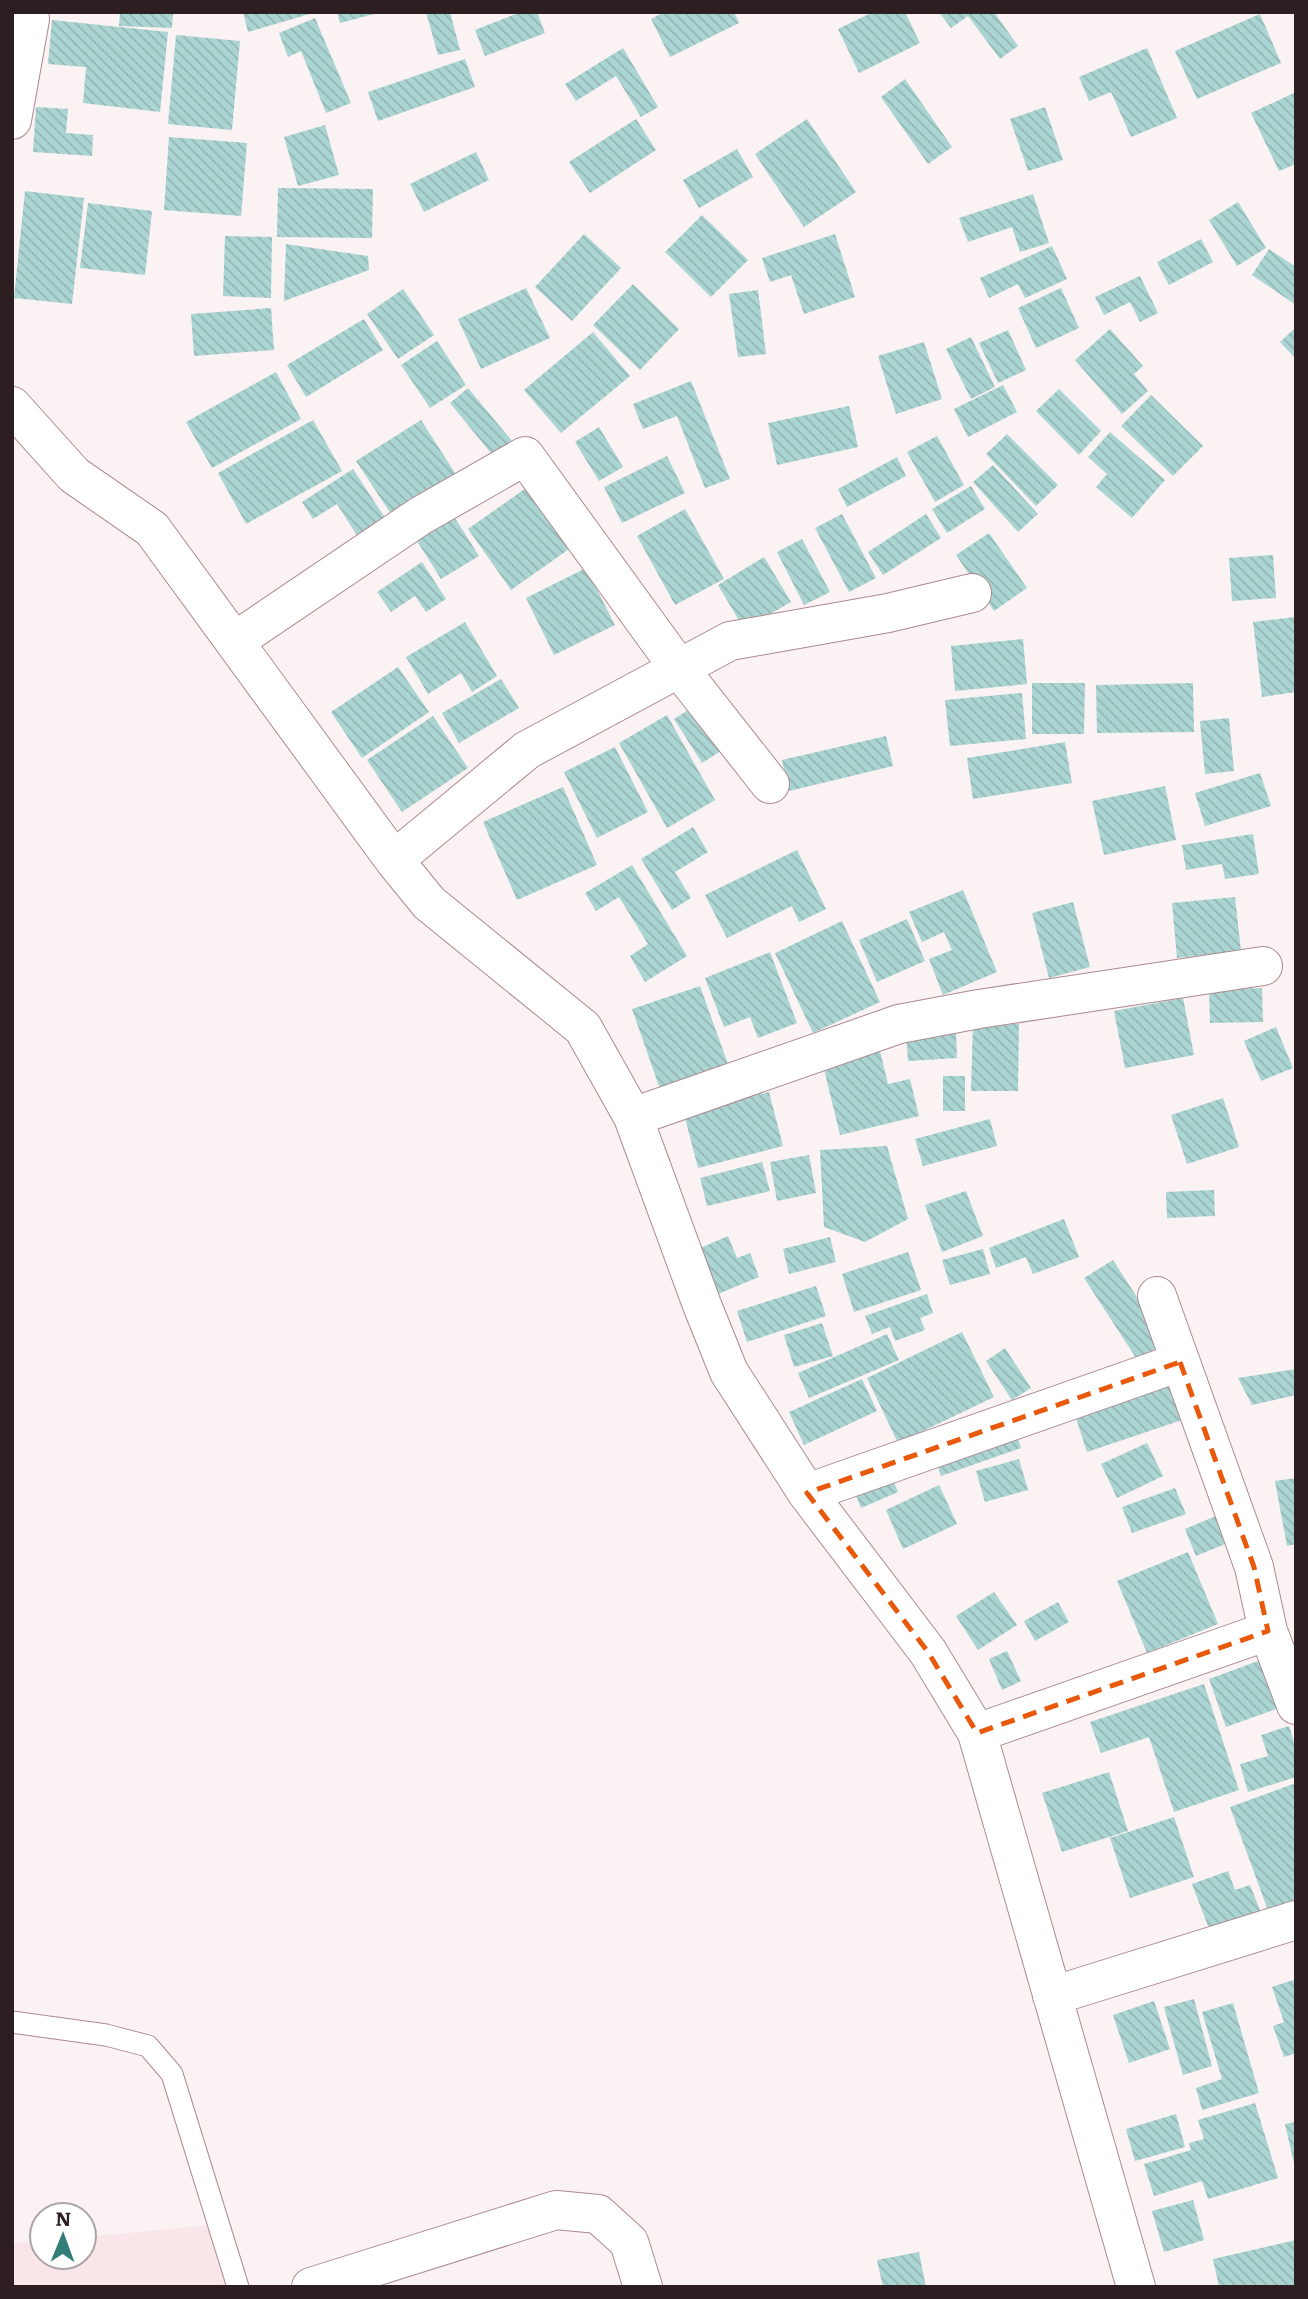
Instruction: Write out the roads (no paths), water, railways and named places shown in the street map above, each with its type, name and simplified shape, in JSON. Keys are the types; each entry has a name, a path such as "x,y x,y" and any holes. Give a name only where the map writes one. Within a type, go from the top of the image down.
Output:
{"street":[{"path":"12,120 29,12"},
{"path":"12,406 74,475 152,528 429,904 583,1028 633,1117 729,1372 807,1493 928,1652 977,1733 1136,2287"},
{"path":"235,641 420,516 525,456 678,667 769,784"},
{"path":"394,860 527,750 730,641 888,613 972,593"},
{"path":"633,1117 899,1024 979,1009 1263,966"},
{"path":"1157,1296 1254,1567 1268,1631 1296,1705"},
{"path":"807,1493 1180,1362"},
{"path":"977,1733 1268,1631"},
{"path":"1052,1996 1296,1920"},
{"path":"311,2287 556,2210 598,2214 629,2242 643,2287"}],"lane":[{"path":"12,2022 106,2035 148,2046 172,2074 238,2287"}]}
